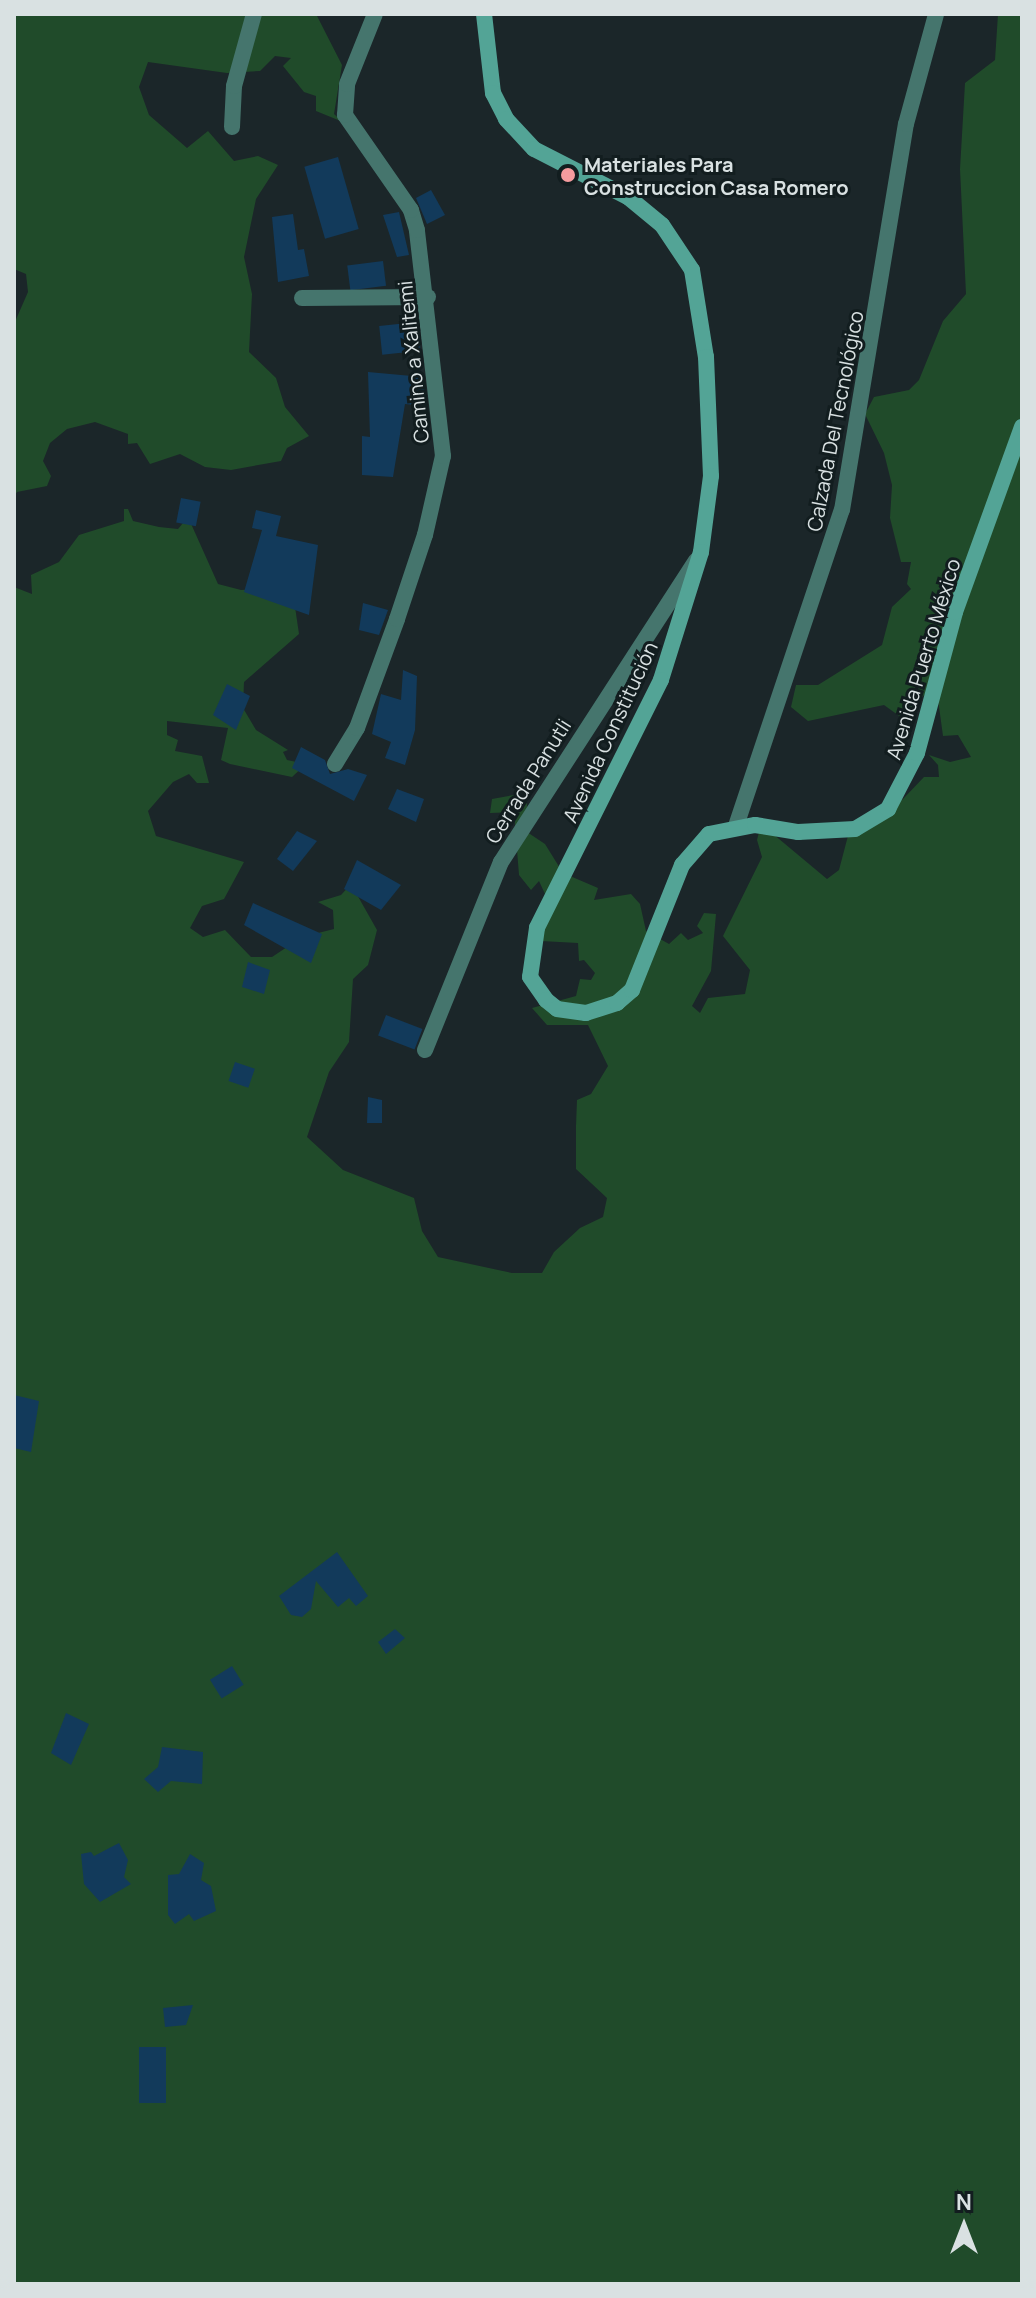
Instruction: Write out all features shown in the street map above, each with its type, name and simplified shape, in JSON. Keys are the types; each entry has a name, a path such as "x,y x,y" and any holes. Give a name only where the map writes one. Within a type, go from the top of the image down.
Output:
{"main road":[{"name":"Avenida Constitución","path":"484,14 493,93 520,139 649,213 692,270 706,357 711,476 701,552 661,680 537,928 532,986 557,1009 572,1013 617,1003 632,990 682,865 709,834 736,826"},
{"name":"Avenida Puerto México","path":"736,826 798,832 855,829 888,809 900,793 917,753 955,612 1022,427"}],"street":[{"path":"232,127 234,86 254,14"},
{"name":"Camino a Xalitemi","path":"335,764 357,728 393,632 441,471 442,439 428,297 411,210 345,115 347,84 375,14"},
{"name":"Calzada Del Tecnológico","path":"736,826 842,510 906,124 936,14"},
{"path":"302,298 428,297"},
{"name":"Cerrada Panutli","path":"425,1050 501,862 701,552"}],"green space":[{"path":"14,14 316,14 342,65 334,114 343,122 316,111 316,96 304,92 283,66 291,58 275,56 260,71 227,73 148,62 139,87 149,115 187,148 208,131 234,161 258,156 278,165 256,199 244,257 252,294 249,352 276,378 285,407 309,436 287,448 281,461 231,470 205,467 180,454 150,464 137,443 128,444 128,434 95,422 67,429 50,443 43,461 51,476 47,486 17,492 14,497 14,324 28,292 26,274 14,269"},
{"path":"998,14 1022,14 1022,2284 14,2284 14,587 32,594 31,575 59,562 79,535 124,521 124,509 128,509 133,521 159,527 178,529 188,517 218,584 241,590 280,588 294,600 299,634 244,682 243,708 256,730 288,750 283,752 287,760 306,764 292,777 230,764 221,760 228,728 167,721 167,735 178,740 175,751 202,756 209,783 197,783 189,774 173,782 148,811 156,836 244,862 224,899 202,906 190,928 203,937 225,930 251,957 272,957 302,937 334,929 333,910 318,902 341,895 351,884 377,930 368,965 353,979 349,1042 329,1072 307,1137 343,1170 414,1198 422,1231 438,1257 512,1273 542,1273 554,1252 580,1228 603,1217 607,1198 576,1169 576,1126 577,1100 591,1094 608,1066 588,1025 547,1025 532,1008 576,996 580,979 591,980 595,973 584,960 579,961 578,943 541,941 545,894 539,881 531,890 519,875 514,812 490,813 492,799 519,794 527,803 527,832 545,844 563,873 598,888 594,900 631,894 640,904 646,931 669,944 681,933 688,940 703,933 697,926 704,913 716,914 711,971 692,1006 700,1013 708,998 745,994 750,970 723,936 762,857 757,840 761,824 827,879 839,870 849,832 903,799 924,777 939,777 938,765 929,755 950,762 971,757 958,735 943,736 937,692 926,693 902,718 884,705 808,721 791,707 796,685 818,685 882,645 892,607 911,589 907,584 911,562 901,562 890,518 892,485 884,453 865,414 874,397 909,390 919,380 943,321 966,294 960,169 965,83 995,60"}],"building":[{"path":"338,157 359,229 325,239 304,167"},
{"path":"431,190 445,215 427,224 416,198"},
{"path":"399,212 409,255 397,257 383,215"},
{"path":"293,214 298,250 304,249 309,276 278,282 272,217"},
{"path":"383,261 386,286 350,290 347,265"},
{"path":"417,322 420,351 382,355 379,326"},
{"path":"368,372 423,377 426,406 405,404 393,477 362,475 362,436 370,437"},
{"path":"181,498 201,502 196,526 176,523"},
{"path":"256,510 281,516 276,536 318,545 309,615 244,592 262,530 252,528"},
{"path":"363,603 388,610 379,635 359,630"},
{"path":"403,670 417,676 415,730 405,765 385,758 391,742 372,734 381,694 401,700"},
{"path":"227,684 250,696 236,730 213,715"},
{"path":"301,747 325,760 330,774 348,769 367,775 354,801 292,768"},
{"path":"397,789 424,799 416,822 388,809"},
{"path":"297,831 317,841 293,871 277,859"},
{"path":"357,860 401,885 381,910 344,889"},
{"path":"253,903 322,934 311,963 244,925"},
{"path":"248,962 270,970 264,994 242,987"},
{"path":"386,1015 422,1029 415,1050 378,1036"},
{"path":"235,1062 255,1069 248,1088 228,1081"},
{"path":"368,1097 382,1100 382,1123 367,1123"},
{"path":"14,1395 39,1401 31,1452 14,1448"},
{"path":"337,1552 368,1596 356,1606 349,1598 338,1607 316,1581 311,1609 302,1617 291,1615 279,1596"},
{"path":"395,1629 405,1638 386,1654 378,1642"},
{"path":"232,1666 244,1685 222,1698 210,1680"},
{"path":"66,1713 89,1724 71,1765 51,1753"},
{"path":"162,1747 203,1752 202,1784 171,1781 158,1792 144,1779 158,1767"},
{"path":"119,1843 128,1860 124,1877 131,1884 100,1902 84,1884 81,1854 91,1852 94,1856"},
{"path":"190,1854 204,1863 201,1880 211,1886 216,1911 194,1921 189,1914 175,1924 168,1915 168,1875 179,1874"},
{"path":"193,2005 186,2025 165,2027 163,2008"},
{"path":"139,2047 166,2047 166,2103 139,2103"}],"place":[{"name":"Materiales Para Construccion Casa Romero","path":"568,175"}]}
